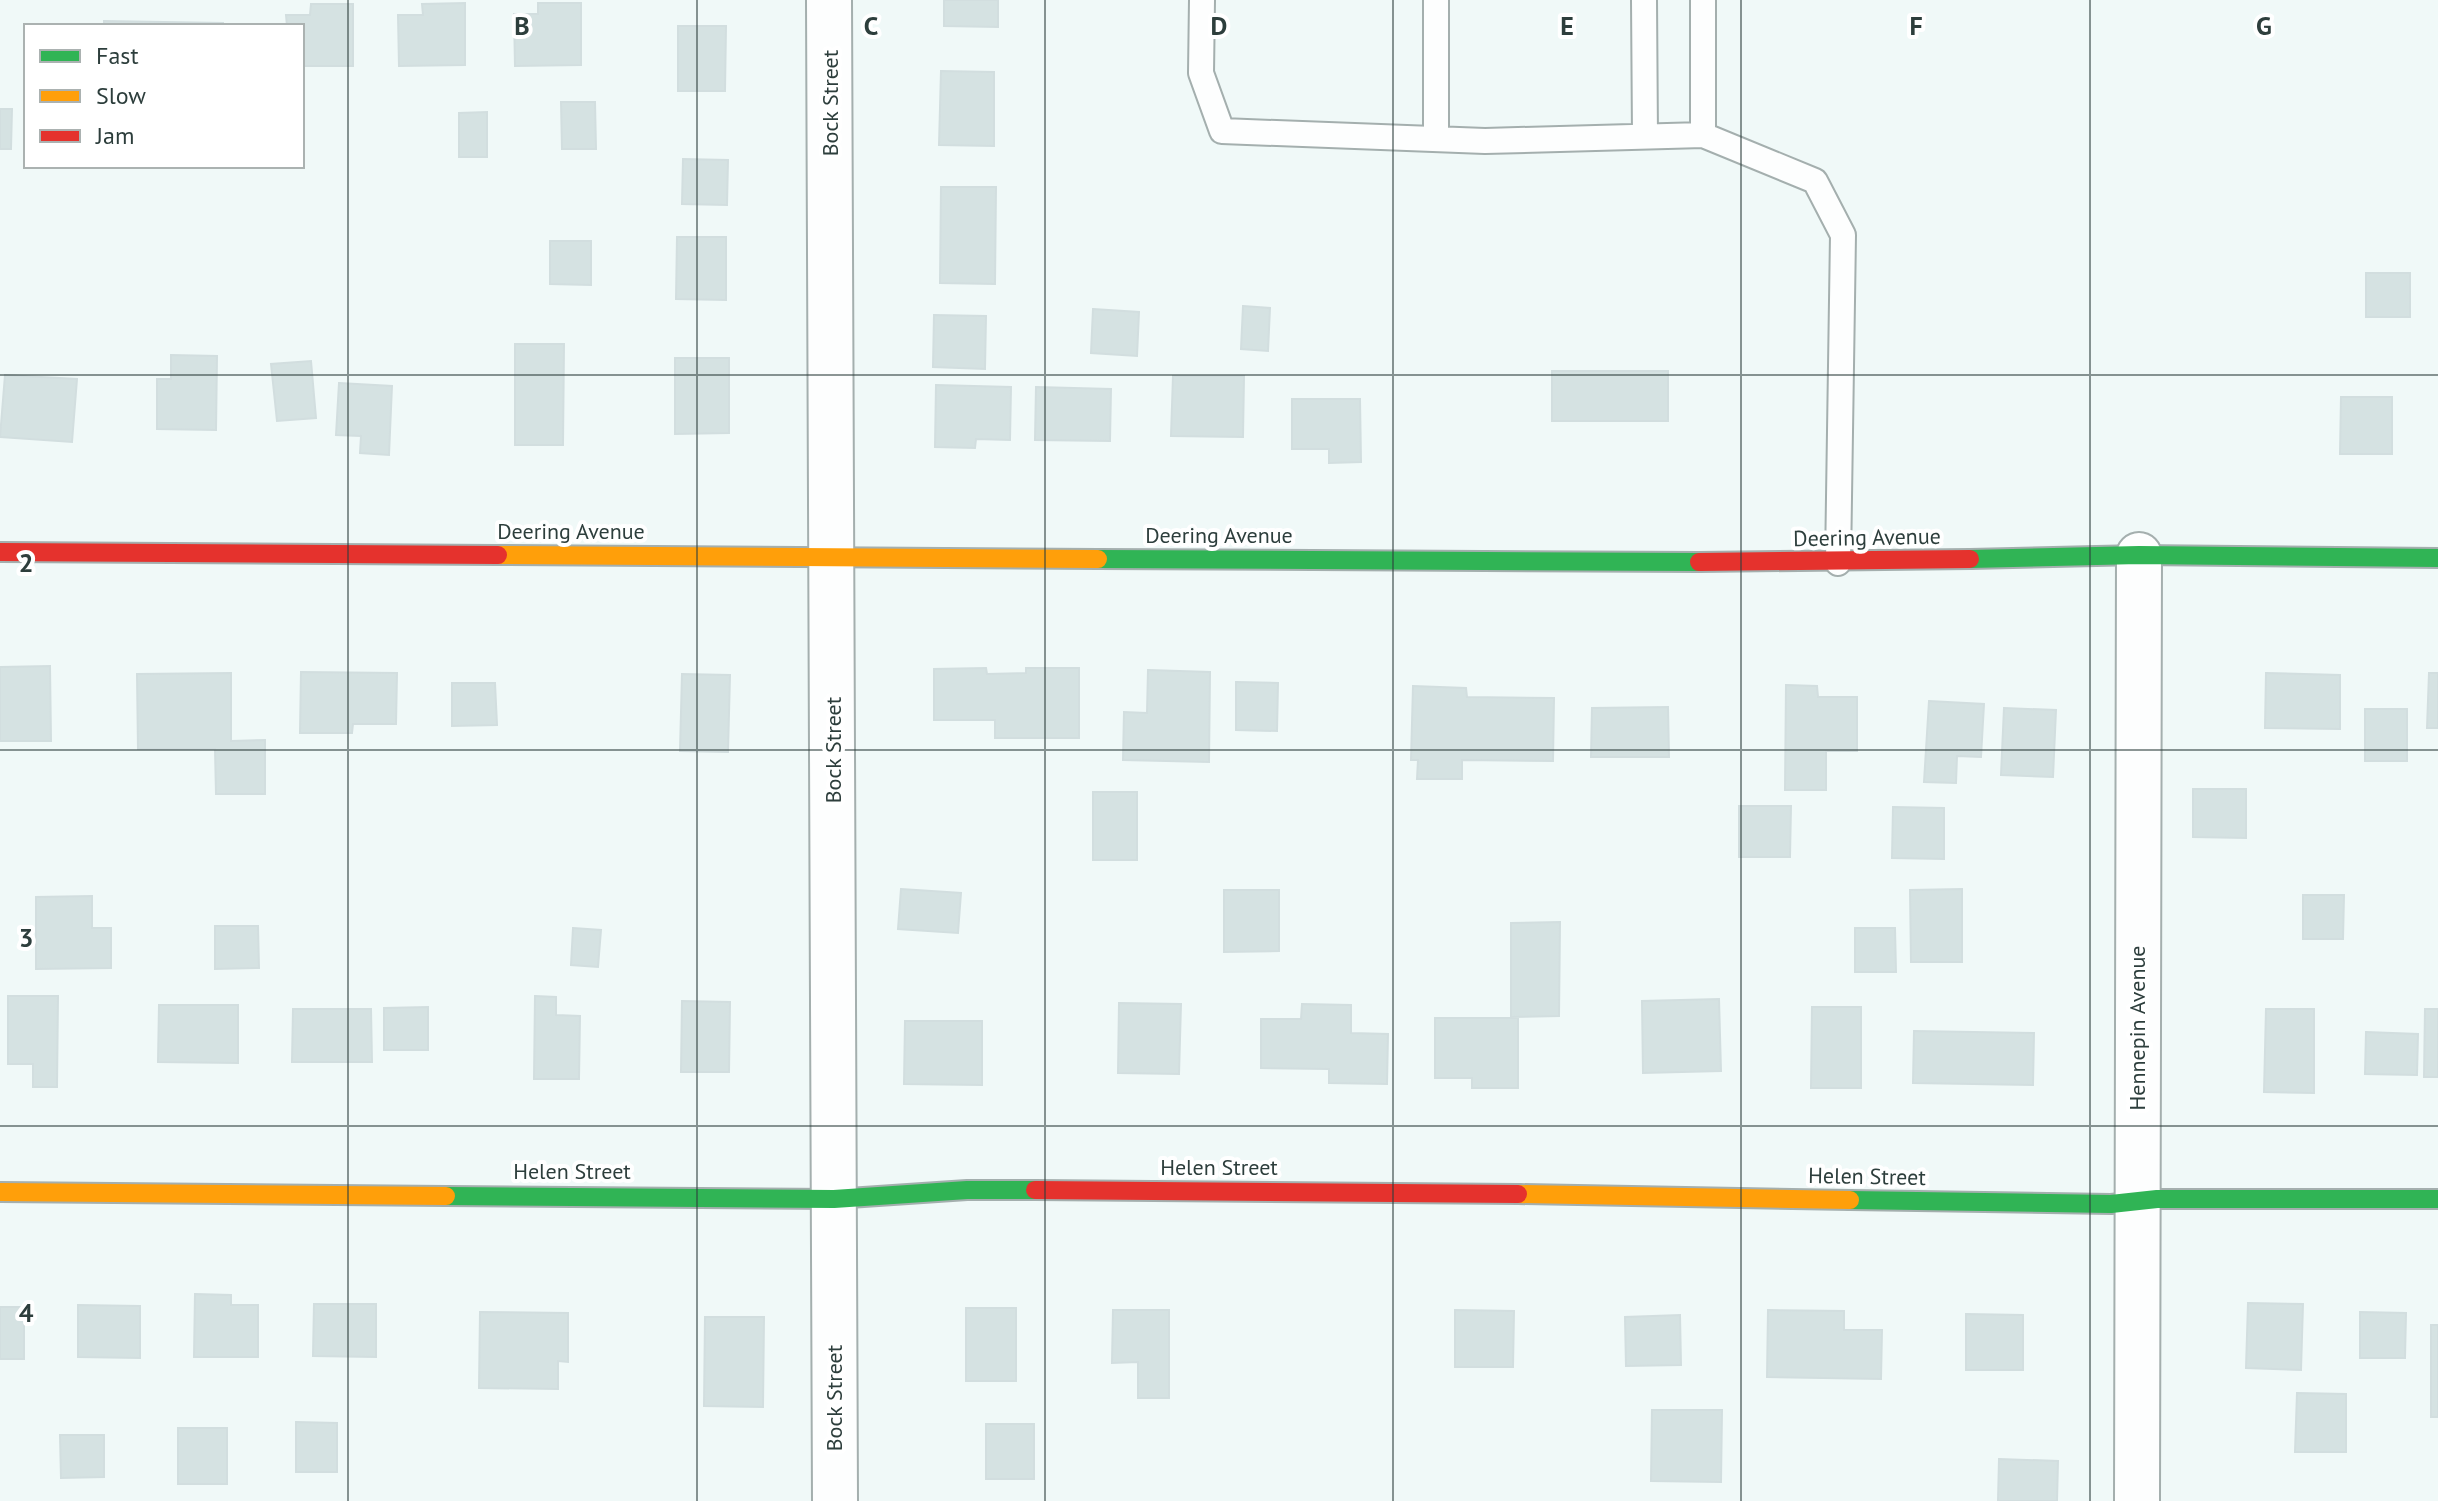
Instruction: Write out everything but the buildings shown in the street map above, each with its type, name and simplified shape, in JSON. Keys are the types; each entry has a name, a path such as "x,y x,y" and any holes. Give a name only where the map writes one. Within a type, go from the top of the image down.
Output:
{"street":[{"name":"Bock Street","path":"829,0 835,1501"},
{"name":"Deering Avenue","path":"0,552 1838,563 2139,555 2438,558"},
{"name":"Hennepin Avenue","path":"2137,1501 2135,1201 2139,555"},
{"name":"Helen Street","path":"0,1192 834,1199 983,1190 1414,1192 2111,1204 2135,1201 2438,1199"}],"lane":[{"path":"1202,0 1201,73 1222,131 1436,139 1703,135 1815,181 1843,235 1838,563"},
{"path":"1436,0 1436,139"},
{"path":"1644,0 1645,136"},
{"path":"1703,0 1703,135"}],"traffic: fast":[{"path":"1970,559 2139,555 2438,558"},
{"path":"1098,559 1699,562"},
{"path":"446,1196 834,1199 967,1190 1035,1190"},
{"path":"1850,1200 2111,1204 2157,1199 2438,1199"}],"traffic: slow":[{"path":"498,555 1098,559"},
{"path":"0,1192 446,1196"},
{"path":"1518,1194 1850,1200"}],"traffic: jam":[{"path":"0,552 498,555"},
{"path":"1699,562 1970,559"},
{"path":"1035,1190 1518,1194"}]}
